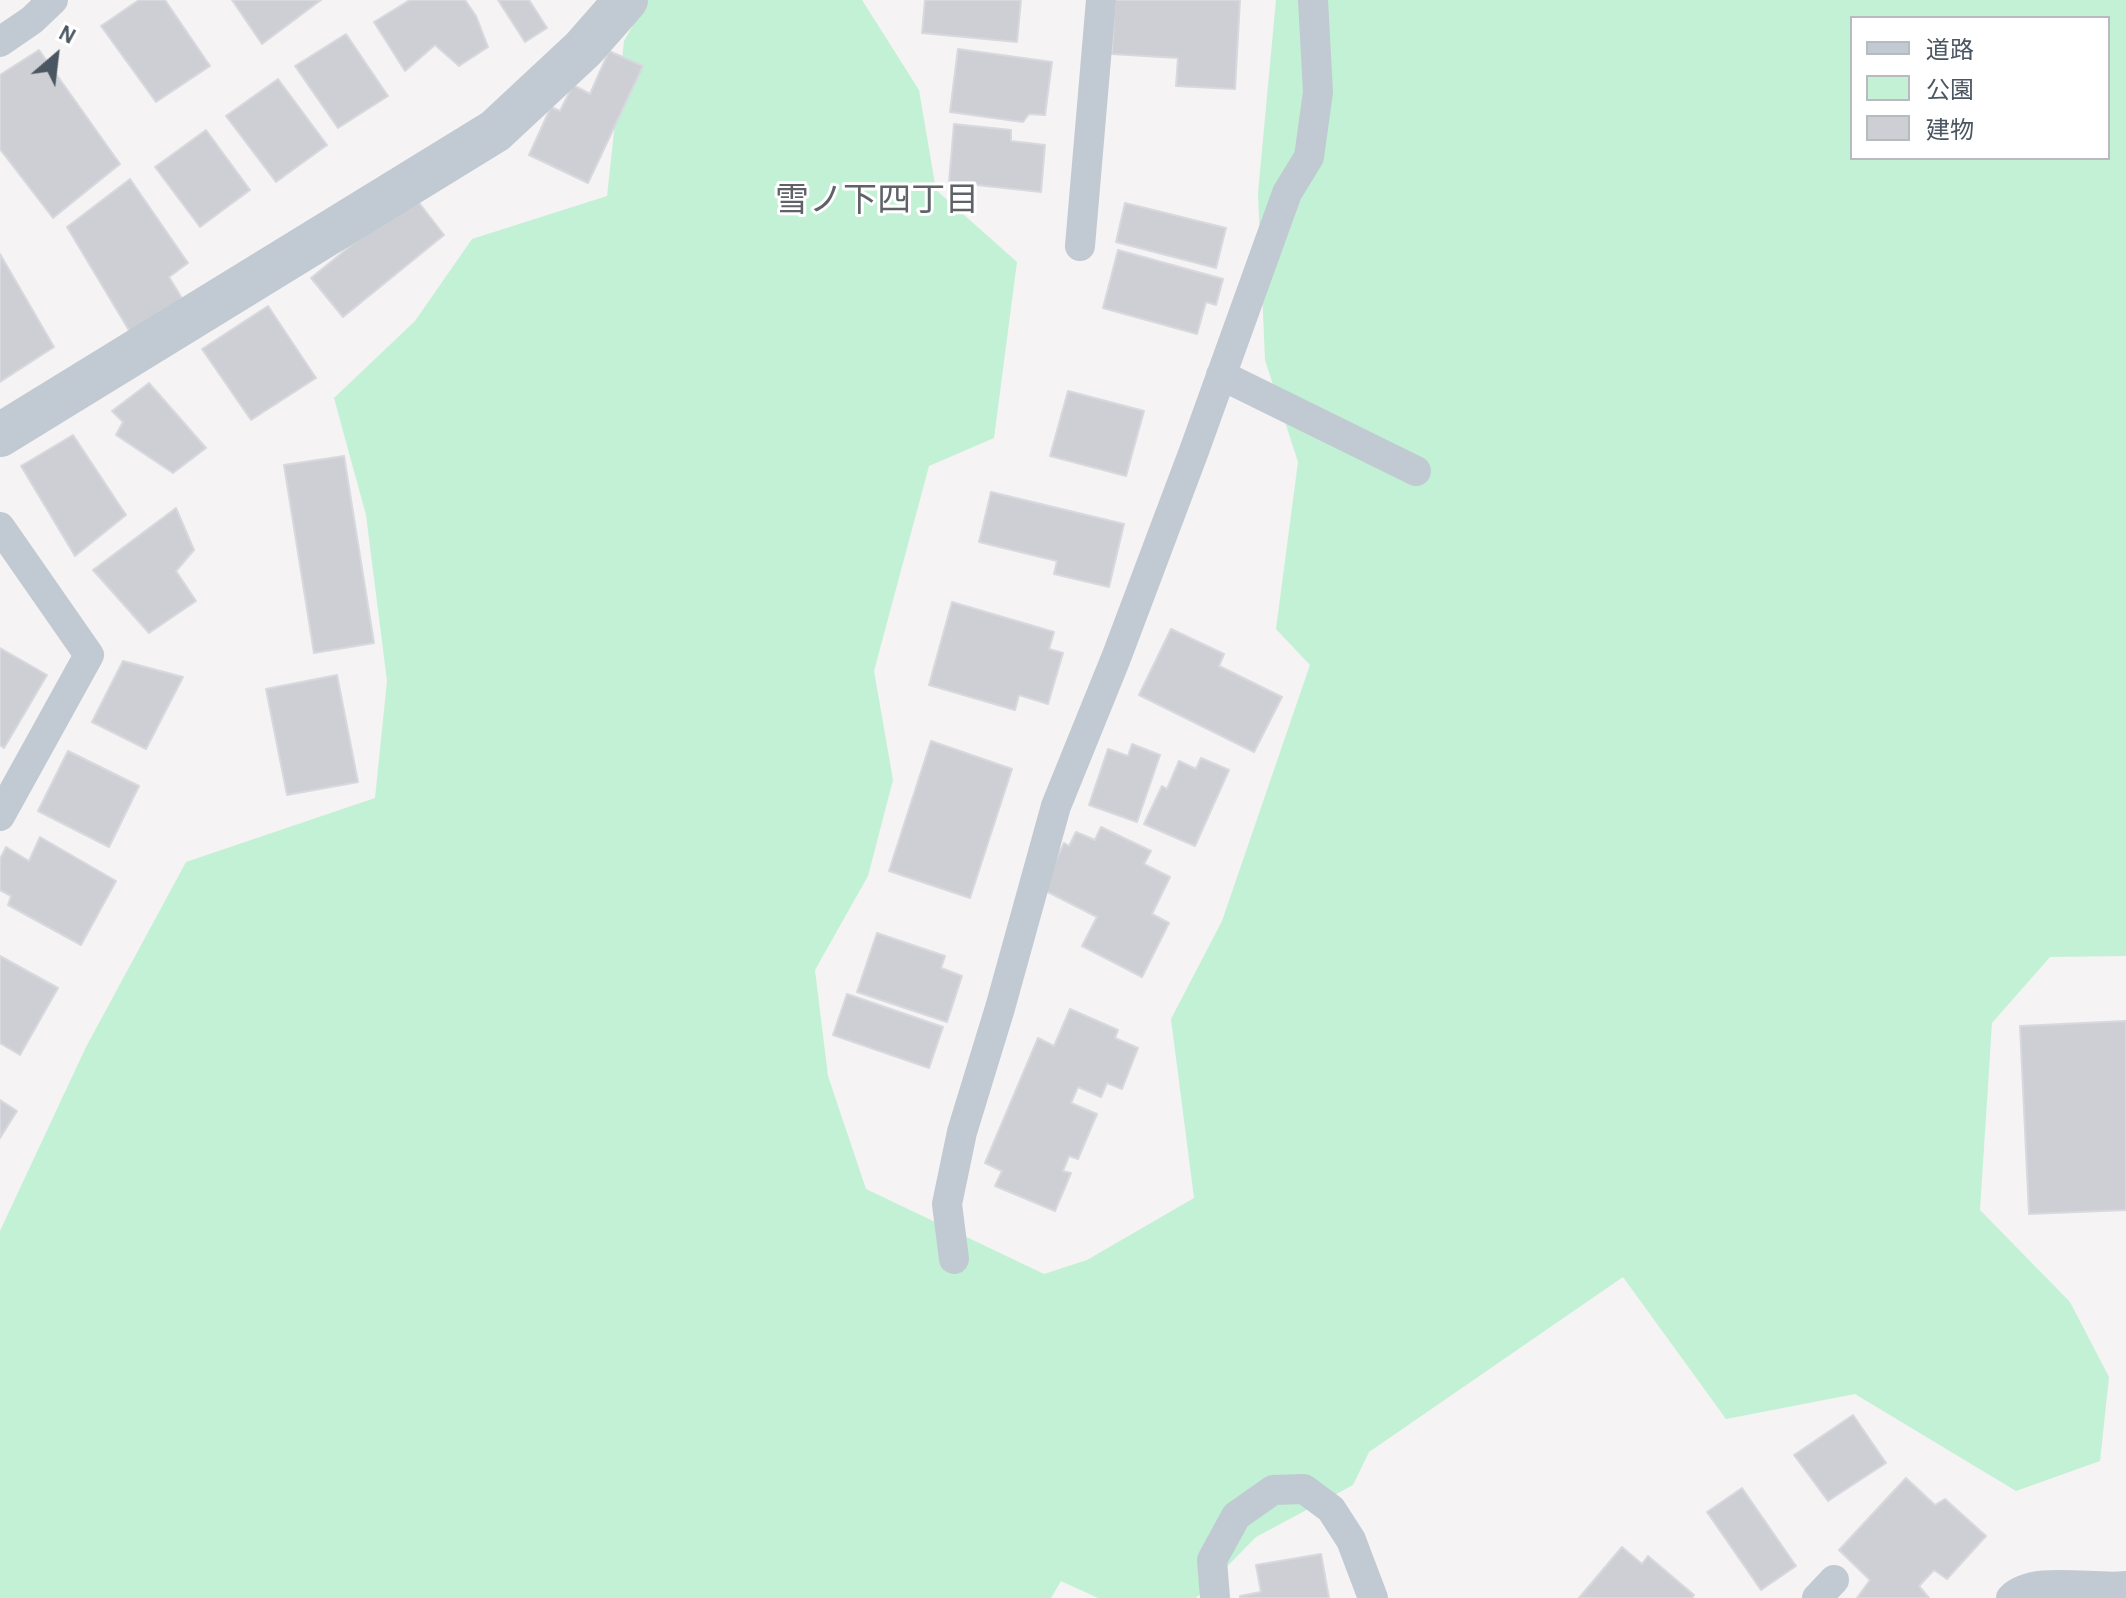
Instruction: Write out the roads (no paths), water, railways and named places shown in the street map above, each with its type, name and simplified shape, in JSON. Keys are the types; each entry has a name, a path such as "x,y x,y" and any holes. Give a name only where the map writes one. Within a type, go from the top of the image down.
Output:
{"street":[{"path":"0,435 495,131 583,49 626,0"}],"lane":[{"path":"0,42 32,20 53,0"},
{"path":"1080,246 1101,0"},
{"path":"954,1259 947,1204 962,1132 1056,806 1116,658 1287,193 1309,157 1318,92 1313,0"},
{"path":"1221,375 1416,471"},
{"path":"0,527 89,655 0,816"},
{"path":"1215,1598 1212,1560 1236,1516 1273,1490 1304,1489 1331,1509 1351,1540 1373,1598"},
{"path":"2011,1598 2031,1585 2126,1586"}],"district":[{"name":"雪ノ下四丁目","path":"877,201"}]}
